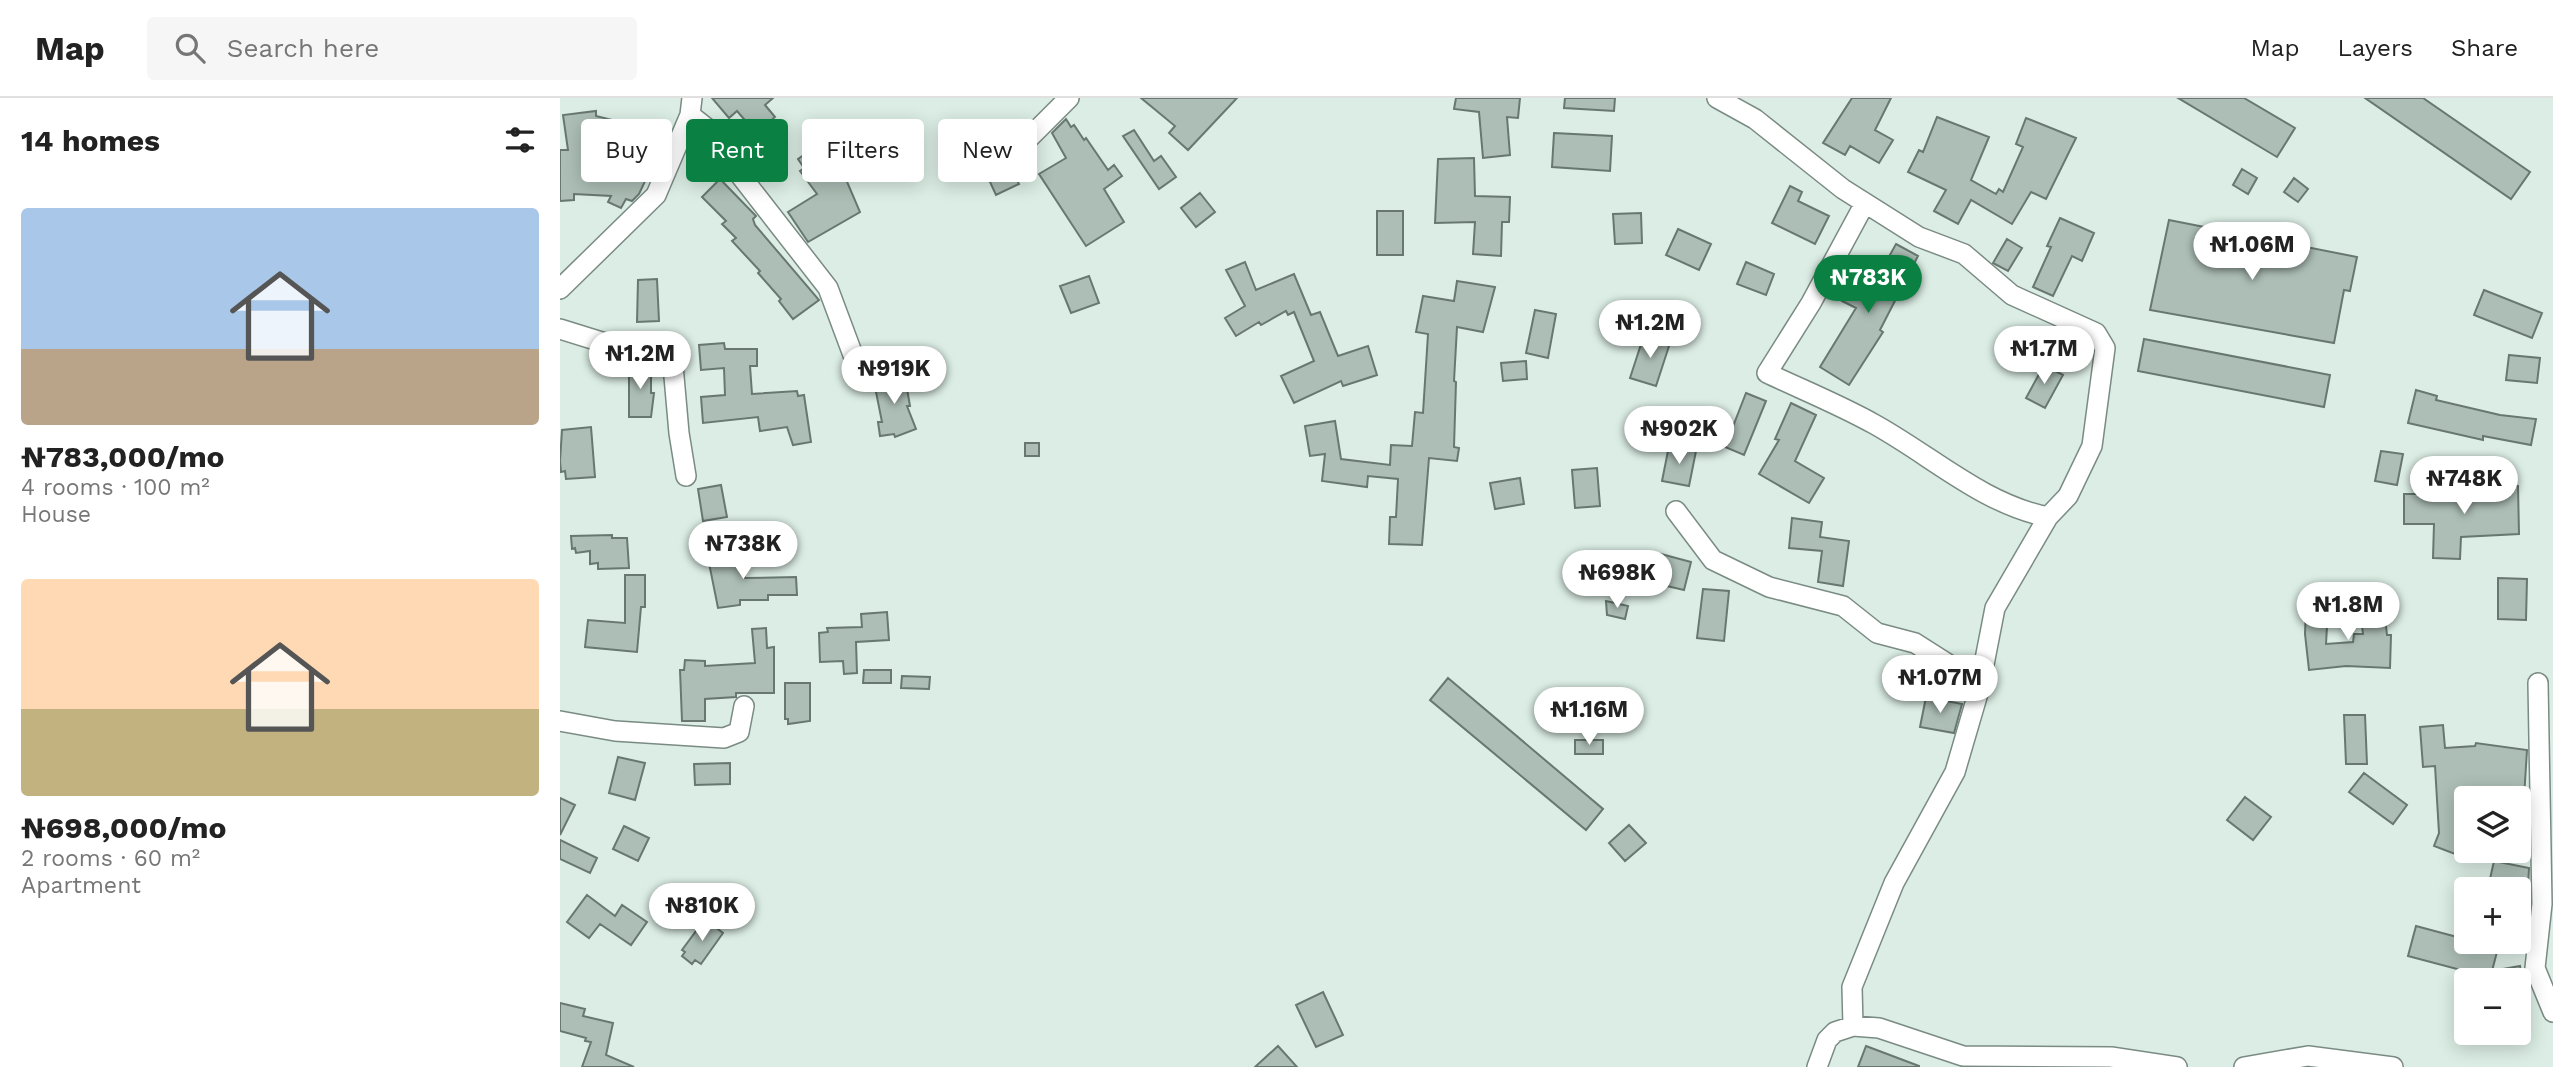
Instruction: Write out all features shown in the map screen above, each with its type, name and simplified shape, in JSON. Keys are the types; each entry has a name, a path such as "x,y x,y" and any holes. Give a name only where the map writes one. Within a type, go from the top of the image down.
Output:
{"street":[{"path":"1037,130 1069,98"},
{"path":"1717,98 1755,119 1865,203 1919,237 1964,254 2012,295 2096,333 2105,348 2092,446 2068,496 2048,517 1995,608 1979,690 1955,772 1894,883 1852,987 1853,1026"},
{"path":"560,289 656,195 691,106 732,148 740,174 828,288 853,355"},
{"path":"1865,203 1811,303 1767,373 1875,424 1959,478 2021,512 2048,517"},
{"path":"560,329 634,352 673,355 679,433 686,476"},
{"path":"1676,511 1713,560 1769,587 1843,606 1877,633 1914,642 1948,664 1979,690"},
{"path":"2538,683 2542,904 2535,968 2553,1013"},
{"path":"560,721 615,731 724,738 739,732 744,706"},
{"path":"1817,1067 1827,1040 1835,1032 1853,1026 1879,1028 1963,1056 2111,1057 2177,1067"},
{"path":"2244,1067 2308,1056 2393,1067"}],"building":[{"path":"712,98 773,98 765,105 775,117 773,119 744,119 737,111 729,118"},
{"path":"1141,98 1237,98 1188,150 1169,133 1175,126"},
{"path":"1456,98 1520,98 1518,118 1507,117 1510,155 1483,158 1479,112 1454,109"},
{"path":"1565,98 1615,98 1614,111 1564,108"},
{"path":"1852,98 1891,98 1875,130 1893,140 1879,163 1850,146 1845,155 1823,143"},
{"path":"2178,98 2244,98 2295,128 2277,157"},
{"path":"2365,98 2423,98 2530,172 2511,199"},
{"path":"596,111 596,116 608,119 581,119 581,182 645,182 632,201 626,199 621,208 608,202 611,196 574,194 574,200 560,201 560,150 568,150 563,115"},
{"path":"1937,117 1989,137 1971,180 1996,194 1999,189 2003,192 2023,147 2016,144 2026,118 2076,138 2046,199 2031,192 2012,224 1971,200 1958,224 1934,211 1946,190 1908,172 1919,150 1923,152"},
{"path":"1066,119 1071,127 1074,125 1084,140 1086,138 1108,170 1114,165 1122,176 1104,189 1124,222 1086,246 1039,174 1066,158 1052,133"},
{"path":"1134,130 1154,161 1161,156 1176,177 1159,189 1123,136"},
{"path":"1554,133 1612,136 1610,171 1552,167"},
{"path":"1474,158 1475,196 1510,197 1509,222 1502,222 1501,256 1473,254 1475,222 1435,223 1438,159"},
{"path":"2242,169 2257,178 2248,194 2233,185"},
{"path":"2294,178 2308,189 2298,202 2284,192"},
{"path":"717,182 723,182 756,216 753,219 755,225 819,300 793,319 779,301 781,299 758,273 760,271 732,241 736,238 722,224 726,221 702,197"},
{"path":"808,182 847,182 860,212 808,242 788,212 817,194"},
{"path":"990,182 1019,184 996,195"},
{"path":"1790,186 1802,192 1798,201 1829,216 1815,244 1772,223"},
{"path":"1200,193 1215,212 1196,227 1181,208"},
{"path":"1377,211 1403,211 1403,255 1377,255"},
{"path":"1641,213 1642,243 1615,244 1613,214"},
{"path":"2060,218 2094,233 2082,261 2072,256 2053,296 2033,287 2051,247 2047,246"},
{"path":"2169,220 2357,257 2350,291 2344,290 2334,343 2150,310"},
{"path":"1678,229 1711,244 1699,270 1666,255"},
{"path":"2007,239 2022,248 2008,271 1993,263"},
{"path":"1896,244 1918,256 1880,330 1883,332 1849,385 1820,367 1856,308 1842,301 1856,273 1875,282"},
{"path":"1245,262 1256,290 1294,274 1311,315 1320,312 1338,356 1368,346 1377,375 1343,386 1341,381 1294,403 1281,376 1314,361 1294,312 1288,315 1286,311 1261,325 1259,322 1236,336 1225,318 1245,306 1226,270"},
{"path":"1746,262 1774,274 1766,295 1737,284"},
{"path":"1089,276 1099,303 1071,313 1060,286"},
{"path":"657,279 659,321 637,322 638,280"},
{"path":"1457,281 1495,287 1483,332 1457,327 1454,447 1459,448 1457,461 1429,458 1422,545 1389,544 1390,517 1396,517 1398,479 1368,476 1367,487 1322,481 1325,454 1310,456 1305,426 1335,421 1341,459 1390,465 1391,445 1412,446 1415,412 1423,413 1428,334 1416,332 1423,296 1454,301"},
{"path":"2484,290 2542,313 2532,338 2474,315"},
{"path":"1535,310 1556,314 1548,358 1526,353"},
{"path":"1644,335 1670,343 1656,386 1630,378"},
{"path":"2144,339 2330,375 2324,407 2138,371"},
{"path":"724,343 725,349 757,349 757,366 750,366 752,394 797,391 798,396 804,395 811,442 793,445 787,427 760,431 758,417 703,423 701,397 725,395 724,368 701,370 699,345"},
{"path":"2509,355 2540,358 2537,383 2506,380"},
{"path":"1526,361 1527,379 1503,381 1501,363"},
{"path":"629,365 651,365 651,393 654,393 651,417 629,417"},
{"path":"2044,365 2063,375 2045,408 2026,398"},
{"path":"895,374 896,378 905,377 910,406 907,406 916,429 895,437 894,434 880,436 878,422 882,422 874,382"},
{"path":"2416,390 2437,396 2436,400 2500,415 2536,419 2531,445 2483,436 2483,440 2408,423"},
{"path":"1746,393 1766,401 1744,455 1725,447"},
{"path":"1791,403 1816,415 1795,461 1824,478 1809,503 1759,474 1779,440 1775,439"},
{"path":"591,427 595,477 566,479 565,471 561,472 560,461 562,430"},
{"path":"1025,443 1039,443 1039,456 1025,456"},
{"path":"1669,446 1696,451 1689,486 1662,481"},
{"path":"2381,451 2403,454 2397,485 2375,481"},
{"path":"1597,468 1600,506 1575,508 1572,470"},
{"path":"1520,478 1524,504 1495,509 1490,483"},
{"path":"721,485 727,517 703,521 698,489"},
{"path":"2518,486 2519,534 2461,537 2460,559 2433,558 2434,524 2404,524 2404,494 2446,494 2446,488 2471,487 2471,490"},
{"path":"1792,518 1822,522 1820,537 1849,541 1843,586 1818,582 1822,551 1789,548"},
{"path":"612,535 612,538 627,538 629,568 598,569 598,563 590,564 590,551 576,553 575,548 572,549 571,536"},
{"path":"737,546 745,578 796,577 797,595 768,595 768,600 740,600 740,605 718,608 707,553"},
{"path":"1661,554 1691,562 1684,590 1654,583"},
{"path":"625,575 645,575 645,607 641,607 637,652 585,647 588,620 625,623"},
{"path":"2498,578 2527,579 2526,620 2498,619"},
{"path":"1703,589 1729,591 1724,641 1697,638"},
{"path":"1606,601 1628,606 1625,619 1607,615"},
{"path":"2306,607 2328,609 2326,644 2353,642 2354,634 2363,634 2360,610 2384,608 2387,635 2391,635 2390,668 2346,666 2309,670 2305,634"},
{"path":"887,612 889,640 856,642 857,673 844,674 843,661 820,662 819,633 828,632 827,628 862,627 861,614"},
{"path":"766,628 767,648 774,647 774,693 736,693 736,697 705,699 705,721 682,721 680,670 684,670 685,660 705,661 705,666 755,663 752,629"},
{"path":"864,670 891,670 891,683 863,683"},
{"path":"902,676 930,677 929,689 901,688"},
{"path":"1448,678 1603,809 1586,830 1430,700"},
{"path":"785,683 810,683 810,721 788,724 788,719 785,719"},
{"path":"1926,697 1962,704 1954,733 1920,727"},
{"path":"2344,715 2365,715 2367,764 2346,764"},
{"path":"2443,725 2445,748 2475,746 2476,743 2527,750 2525,786 2454,786 2454,854 2434,846 2439,833 2435,766 2423,767 2420,727"},
{"path":"1575,740 1603,740 1603,754 1575,754"},
{"path":"618,757 645,763 635,800 609,793"},
{"path":"730,763 730,784 695,785 694,764"},
{"path":"2364,773 2407,805 2393,824 2349,792"},
{"path":"2245,797 2271,817 2253,840 2227,820"},
{"path":"560,798 575,805 560,835"},
{"path":"1629,825 1646,843 1625,861 1609,843"},
{"path":"624,826 649,838 638,861 613,849"},
{"path":"560,840 597,858 590,873 560,859"},
{"path":"2494,863 2529,868 2529,877 2490,877"},
{"path":"587,895 615,916 622,905 647,922 631,945 600,924 589,938 567,922"},
{"path":"705,919 723,933 701,964 695,960 692,964 682,956 685,952 682,950"},
{"path":"2416,926 2454,936 2454,954 2496,954 2493,968 2454,968 2408,956"},
{"path":"1323,992 1343,1035 1316,1047 1296,1005"},
{"path":"560,1003 585,1009 583,1016 613,1023 606,1055 634,1067 582,1067 591,1042 560,1031"},
{"path":"1278,1046 1297,1067 1255,1067"},
{"path":"1866,1046 1919,1066 1919,1067 1858,1067"}]}
